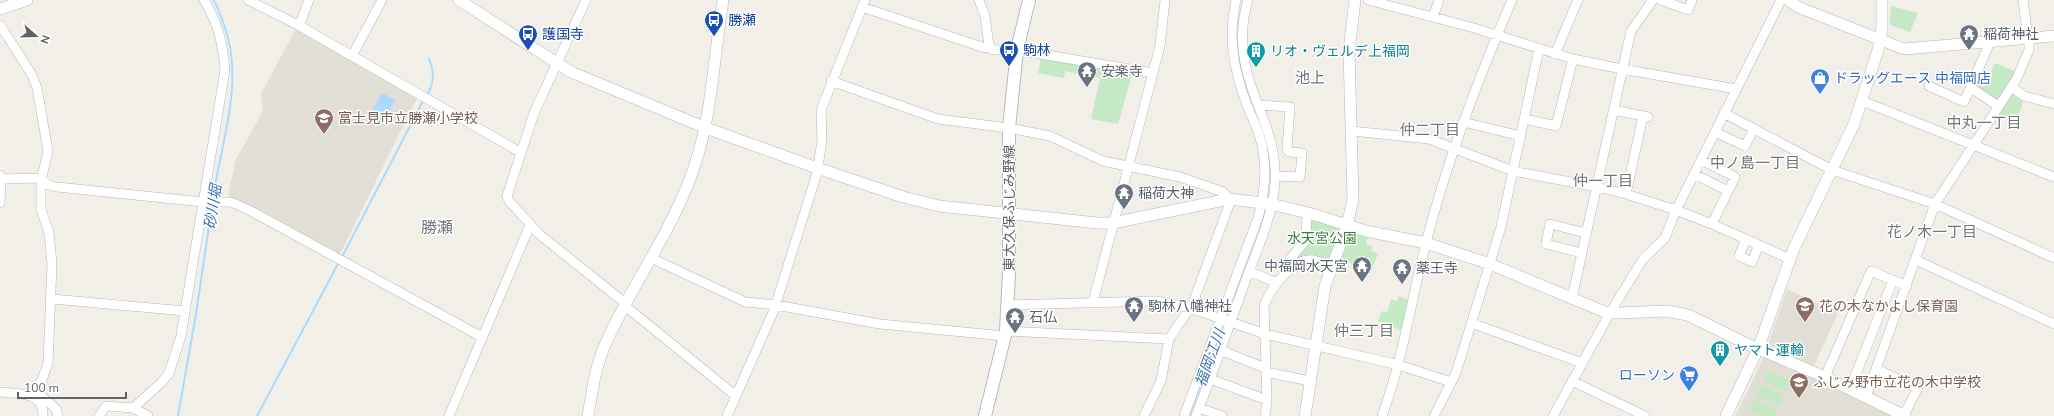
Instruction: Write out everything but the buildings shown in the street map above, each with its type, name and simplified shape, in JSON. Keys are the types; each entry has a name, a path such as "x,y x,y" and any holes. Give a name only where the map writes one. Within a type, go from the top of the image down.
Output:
{"main road":[{"name":"東大久保ふじみ野線","path":"985,416 1006,333 1008,305 1009,128 1017,50 1029,0"}],"street":[{"path":"0,9 27,0"},
{"path":"133,408 162,382 169,373 181,336 225,70 220,33 204,0"},
{"path":"248,0 299,26 520,152"},
{"path":"299,26 309,0"},
{"path":"352,56 382,0"},
{"path":"459,0 557,63 586,78 706,128 817,168 920,202 939,206 1084,222 1113,223 1229,199 1267,203 1307,212 1347,226 1426,243 1490,264 1610,313 1677,312 1688,315 1758,349 1825,377 1905,416 1918,388 1876,369"},
{"path":"586,0 534,113 520,152 507,196 509,201 539,234 736,396"},
{"path":"588,416 600,358 625,304 651,258 689,184 706,128 724,0"},
{"path":"979,0 984,16 989,46 993,50 1017,50 1153,73"},
{"path":"1093,302 1160,46 1165,0"},
{"path":"1222,416 1197,412 1268,219 1264,152 1238,78 1233,55 1232,28 1236,0"},
{"path":"1184,416 1220,318 1267,203 1275,176 1275,158 1270,135 1247,72 1244,59 1243,25 1248,0"},
{"path":"1305,416 1325,286 1331,266 1347,226 1353,199 1349,51 1355,0"},
{"path":"1368,0 1497,35 1573,59 1736,89"},
{"path":"1434,17 1439,0"},
{"path":"1382,416 1399,365 1426,243 1453,148 1512,0"},
{"path":"1556,54 1578,0"},
{"path":"1572,298 1631,31 1653,0"},
{"path":"1661,0 1688,10 1692,0"},
{"path":"1553,416 1610,313 1643,259 1665,238 1676,210 1782,0"},
{"path":"1788,0 1798,7 1904,49 2054,36"},
{"path":"1726,416 1758,349 1790,259 1848,138 1862,101 1880,40 1882,0"},
{"path":"1866,397 1936,204 2016,80 2029,50 2023,0"},
{"path":"728,416 776,305 811,194 817,168 822,141 821,110 831,81 863,4 984,48 989,46"},
{"path":"0,25 32,75 37,88 48,151 41,181 41,209 49,233 52,264 52,299 48,363 34,393"},
{"path":"1929,86 1964,102 1990,42"},
{"path":"1434,416 1450,382 1456,373 1501,227 1539,49"},
{"path":"1525,119 1556,126 1573,59"},
{"path":"831,81 938,119 1009,128 1050,136 1103,161 1180,177 1223,192 1229,199 1229,205 1190,308 1169,339 1161,381 1144,416"},
{"path":"1970,87 1998,106"},
{"path":"2011,87 2024,96 2054,104"},
{"path":"1862,101 2054,177"},
{"path":"1259,106 1290,107 1287,149 1289,152 1302,153 1300,177 1275,176"},
{"path":"1614,110 1645,117 1626,194"},
{"path":"1724,113 1832,170 1936,204 2054,257"},
{"path":"1463,122 1521,136"},
{"path":"1715,132 1744,146 1754,129"},
{"path":"1352,131 1429,139 1513,171 1626,194 1676,210 1712,224 1790,259"},
{"path":"1701,160 1735,177 1712,224"},
{"path":"1694,174 1728,191"},
{"path":"0,203 0,177 37,178 57,187 203,202 231,202 249,210 482,337"},
{"path":"1296,265 1290,259 1306,240 1307,212"},
{"path":"449,416 530,224"},
{"path":"1582,253 1546,244 1550,224 1586,233"},
{"path":"1746,239 1739,256 1752,262 1759,245"},
{"path":"651,258 745,302 776,305 880,324 1006,333 1169,339"},
{"path":"1269,415 1265,370 1264,306 1277,283 1296,265 1304,261 1313,260 1331,266"},
{"path":"1916,260 2054,324"},
{"path":"1249,271 1277,283"},
{"path":"1825,377 1871,271 1907,286"},
{"path":"1850,389 1893,280"},
{"path":"52,299 185,311"},
{"path":"1008,305 1156,301 1190,308 1265,334 1399,365 1450,382"},
{"path":"1471,323 1582,364"},
{"path":"1220,350 1265,370 1310,381"},
{"path":"1210,379 1267,400"},
{"path":"1572,381 1644,416"},
{"path":"0,392 34,393 56,409 58,416"},
{"path":"34,393 43,411 43,416"},
{"path":"99,416 106,406 133,408 148,416"}],"shaded area":[{"name":"富士見市立勝瀬小学校","path":"298,25 419,94 339,256 228,196 236,159 263,111 261,94"},
{"name":"花の木なかよし保育園","path":"1787,289 1838,313 1814,366 1771,347 1769,342"},
{"name":"ふじみ野市立花の木中学校","path":"1764,357 1819,381 1891,416 1735,416"}],"green space":[{"path":"1891,6 1918,13 1910,32 1890,25"},
{"path":"1041,56 1133,71 1118,124 1091,119 1100,78 1065,71 1064,78 1038,73"},
{"path":"1995,63 2017,72 1999,104 1973,86 1975,83 1984,87"},
{"path":"2010,90 2024,98 2017,120 1997,113"},
{"name":"水天宮公園","path":"1309,218 1338,227 1341,232 1327,262 1294,261 1307,240"},
{"path":"1351,232 1368,236 1366,244 1373,247 1371,251 1378,254 1371,271 1339,259"},
{"path":"1399,296 1411,301 1404,331 1378,321 1382,311 1387,312 1391,299 1397,301"},
{"path":"1768,370 1791,381 1786,392 1763,380"},
{"path":"1761,384 1784,396 1779,406 1756,395"},
{"path":"1754,399 1777,410 1774,416 1761,416 1748,410"}],"water":[{"path":"382,93 395,100 382,124 369,117"}],"waterway":[{"name":"砂川堀","path":"213,0 219,11 230,44 232,88 230,110 213,199"},
{"path":"427,96 433,78 429,59"},
{"path":"342,257 424,99"},
{"name":"砂川堀","path":"178,416 196,314 212,206"},
{"path":"257,416 339,262"},
{"name":"福岡江川","path":"1189,416 1216,344"}],"place":[{"name":"勝瀬","path":"714,37"},
{"name":"護国寺","path":"528,51"},
{"name":"稲荷神社","path":"1969,51"},
{"name":"駒林","path":"1009,67"},
{"name":"リオ・ヴェルデ上福岡","path":"1256,68"},
{"name":"安楽寺","path":"1087,88"},
{"name":"ドラッグエース 中福岡店","path":"1820,95"},
{"name":"富士見市立勝瀬小学校","path":"324,135"},
{"name":"稲荷大神","path":"1124,210"},
{"name":"中福岡水天宮","path":"1362,283"},
{"name":"薬王寺","path":"1402,285"},
{"name":"駒林八幡神社","path":"1134,323"},
{"name":"花の木なかよし保育園","path":"1805,323"},
{"name":"石仏","path":"1015,334"},
{"name":"ヤマト運輸","path":"1720,367"},
{"name":"ローソン","path":"1689,392"},
{"name":"ふじみ野市立花の木中学校","path":"1799,399"}],"district":[{"name":"池上","path":"1310,78"},
{"name":"中丸一丁目","path":"1984,123"},
{"name":"仲二丁目","path":"1430,130"},
{"name":"中ノ島一丁目","path":"1755,163"},
{"name":"仲一丁目","path":"1603,181"},
{"name":"勝瀬","path":"437,228"},
{"name":"花ノ木一丁目","path":"1932,232"},
{"name":"仲三丁目","path":"1364,331"}]}
